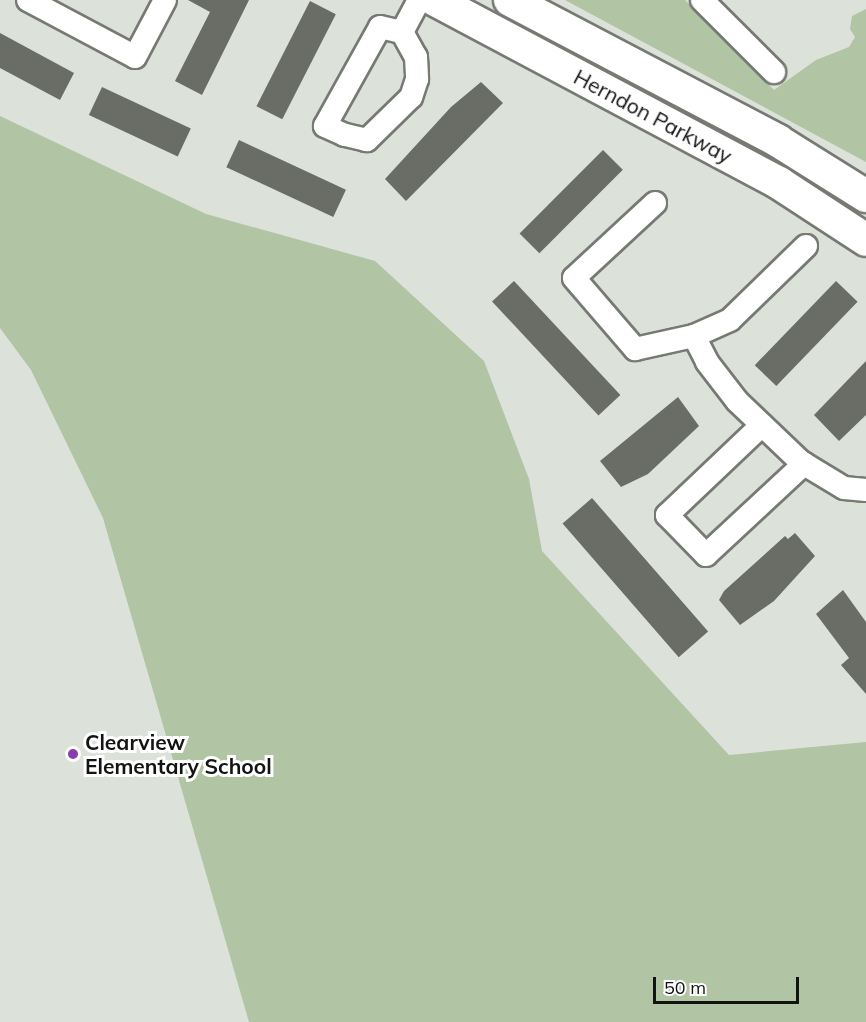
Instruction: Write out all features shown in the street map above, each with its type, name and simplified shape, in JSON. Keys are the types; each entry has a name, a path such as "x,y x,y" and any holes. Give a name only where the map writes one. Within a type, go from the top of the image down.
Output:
{"main road":[{"name":"Herndon Parkway","path":"435,0 779,183 866,240"},
{"name":"Herndon Parkway","path":"510,0 778,141 866,196"}],"street":[{"path":"28,0 66,9 135,57 165,0"},
{"path":"402,32 419,0"},
{"path":"702,0 774,72"},
{"path":"380,27 402,32 416,57 417,79 411,97 367,140 325,126 380,27"},
{"path":"655,203 574,278 635,349 694,336 730,320 806,246"},
{"path":"694,336 707,362 762,425 804,464 844,488 866,490"},
{"path":"762,425 667,515 706,555 804,464"}],"green space":[{"path":"565,0 685,0 774,90 816,60 849,47 855,37 850,29 852,16 866,9 866,162"},
{"path":"0,116 206,214 375,261 484,361 529,479 542,551 729,755 866,742 866,1022 249,1022 103,518 31,370 0,328"}],"building":[{"path":"188,0 249,0 202,95 175,81 210,12"},
{"path":"310,1 336,14 282,119 256,106"},
{"path":"0,33 74,73 60,100 0,68"},
{"path":"481,82 503,103 406,201 385,179 451,107"},
{"path":"102,87 191,128 178,157 89,115"},
{"path":"239,140 346,190 333,217 226,167"},
{"path":"603,150 623,170 539,253 520,233"},
{"path":"514,281 620,395 598,416 492,301"},
{"path":"836,281 858,302 776,386 755,365"},
{"path":"866,361 866,415 839,441 814,415"},
{"path":"678,397 699,426 648,474 621,487 600,461"},
{"path":"592,498 708,632 679,657 563,524"},
{"path":"795,533 815,556 774,601 740,625 719,600 724,591 785,536 788,539"},
{"path":"843,590 866,622 866,694 841,665 849,658 816,614"}],"place":[{"name":"Clearview Elementary School","path":"73,754"}]}
